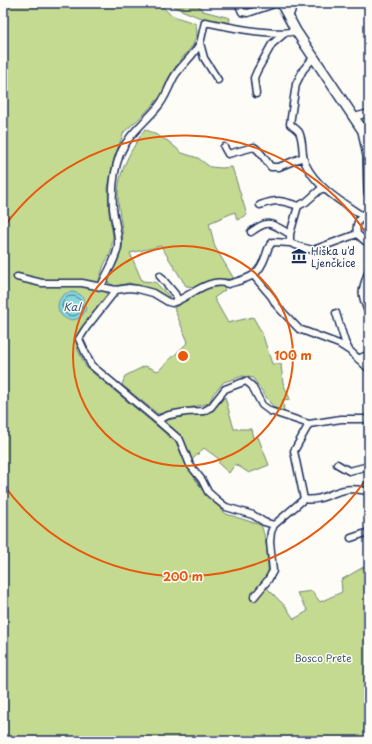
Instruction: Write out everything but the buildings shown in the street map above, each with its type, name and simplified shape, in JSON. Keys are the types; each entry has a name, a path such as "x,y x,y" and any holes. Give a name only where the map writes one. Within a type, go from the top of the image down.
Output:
{"main road":[{"path":"281,3 296,31 363,131 367,144 369,192"}],"street":[{"path":"238,3 242,12 248,13 277,3"},
{"path":"289,18 294,3"},
{"path":"101,287 114,259 118,244 113,208 115,177 120,155 126,141 157,109 164,99 180,68 200,43 205,22 285,34"},
{"path":"256,94 254,78 272,44 285,34 296,31"},
{"path":"200,43 204,58 218,80"},
{"path":"314,57 303,70 296,84 290,124 298,132 302,143 303,157 311,173 323,187 336,198 361,215"},
{"path":"354,117 369,113"},
{"path":"367,144 369,129"},
{"path":"224,147 228,154 254,147 259,150 263,158 271,167 283,166 303,157"},
{"path":"260,205 272,200 298,206 306,202 323,187"},
{"path":"290,243 290,234 298,206"},
{"path":"369,211 361,215 356,226 357,234 369,243"},
{"path":"251,232 264,224 268,224 274,225 290,234"},
{"path":"17,277 42,283 82,283 116,290 129,288 138,289 152,293 172,303 210,284 221,282 228,284 254,276 259,270 270,244 273,242 290,243 313,250 357,234"},
{"path":"369,270 362,288 362,294 369,314"},
{"path":"160,276 175,294 178,301"},
{"path":"254,276 271,296 277,306 298,329 339,344 350,351 369,368"},
{"path":"116,290 79,339 91,365 180,440 190,465 202,480 208,492 217,500 226,507 253,515 264,522 274,525"},
{"path":"336,313 345,342 350,351"},
{"path":"358,359 369,354"},
{"path":"157,420 169,415 204,411 211,407 225,389 246,381 252,386 262,405 280,416 309,424 341,419 369,419"},
{"path":"304,499 294,451 309,424"},
{"path":"337,464 349,471 369,466"},
{"path":"254,597 268,580 273,571 270,542 271,532 274,525 304,499 309,500 322,498 348,489 369,491"},
{"path":"351,538 369,532"}],"green space":[{"name":"Bosco Prete","path":"3,3 161,3 172,15 196,24 197,34 193,45 176,66 168,79 161,96 124,132 114,158 108,188 109,213 113,236 111,252 104,265 99,280 108,296 76,340 78,350 86,367 176,442 187,466 204,492 226,514 261,525 267,549 268,589 286,607 294,619 308,611 297,593 312,591 320,602 342,592 341,580 369,565 369,741 3,741"},
{"path":"172,3 197,3 203,11 230,18 229,23 198,17 174,7"},
{"path":"145,129 168,141 182,153 198,158 210,167 232,167 247,215 237,220 235,212 209,223 215,247 234,279 217,279 197,287 186,286 161,246 130,253 142,281 155,282 170,297 166,297 146,288 129,283 115,286 108,283 119,258 123,243 118,197 120,178 130,153"},
{"path":"215,285 222,285 225,290 214,298 228,323 253,317 262,333 272,364 281,364 283,383 290,399 283,400 284,412 273,407 253,378 243,376 224,382 214,393 209,403 158,414 122,385 125,376 145,366 158,371 188,342 174,308 198,293"},
{"path":"225,397 234,429 251,429 253,438 258,437 269,465 249,473 235,464 229,473 219,464 219,459 204,448 191,461 182,438 164,421 188,415 204,415 216,407"}],"water":[{"name":"Kal","path":"72,292 82,296 86,306 82,316 72,320 62,316 58,306 62,296"}],"place":[{"name":"Hiška u'd Ljenčkice","path":"299,256"}]}
